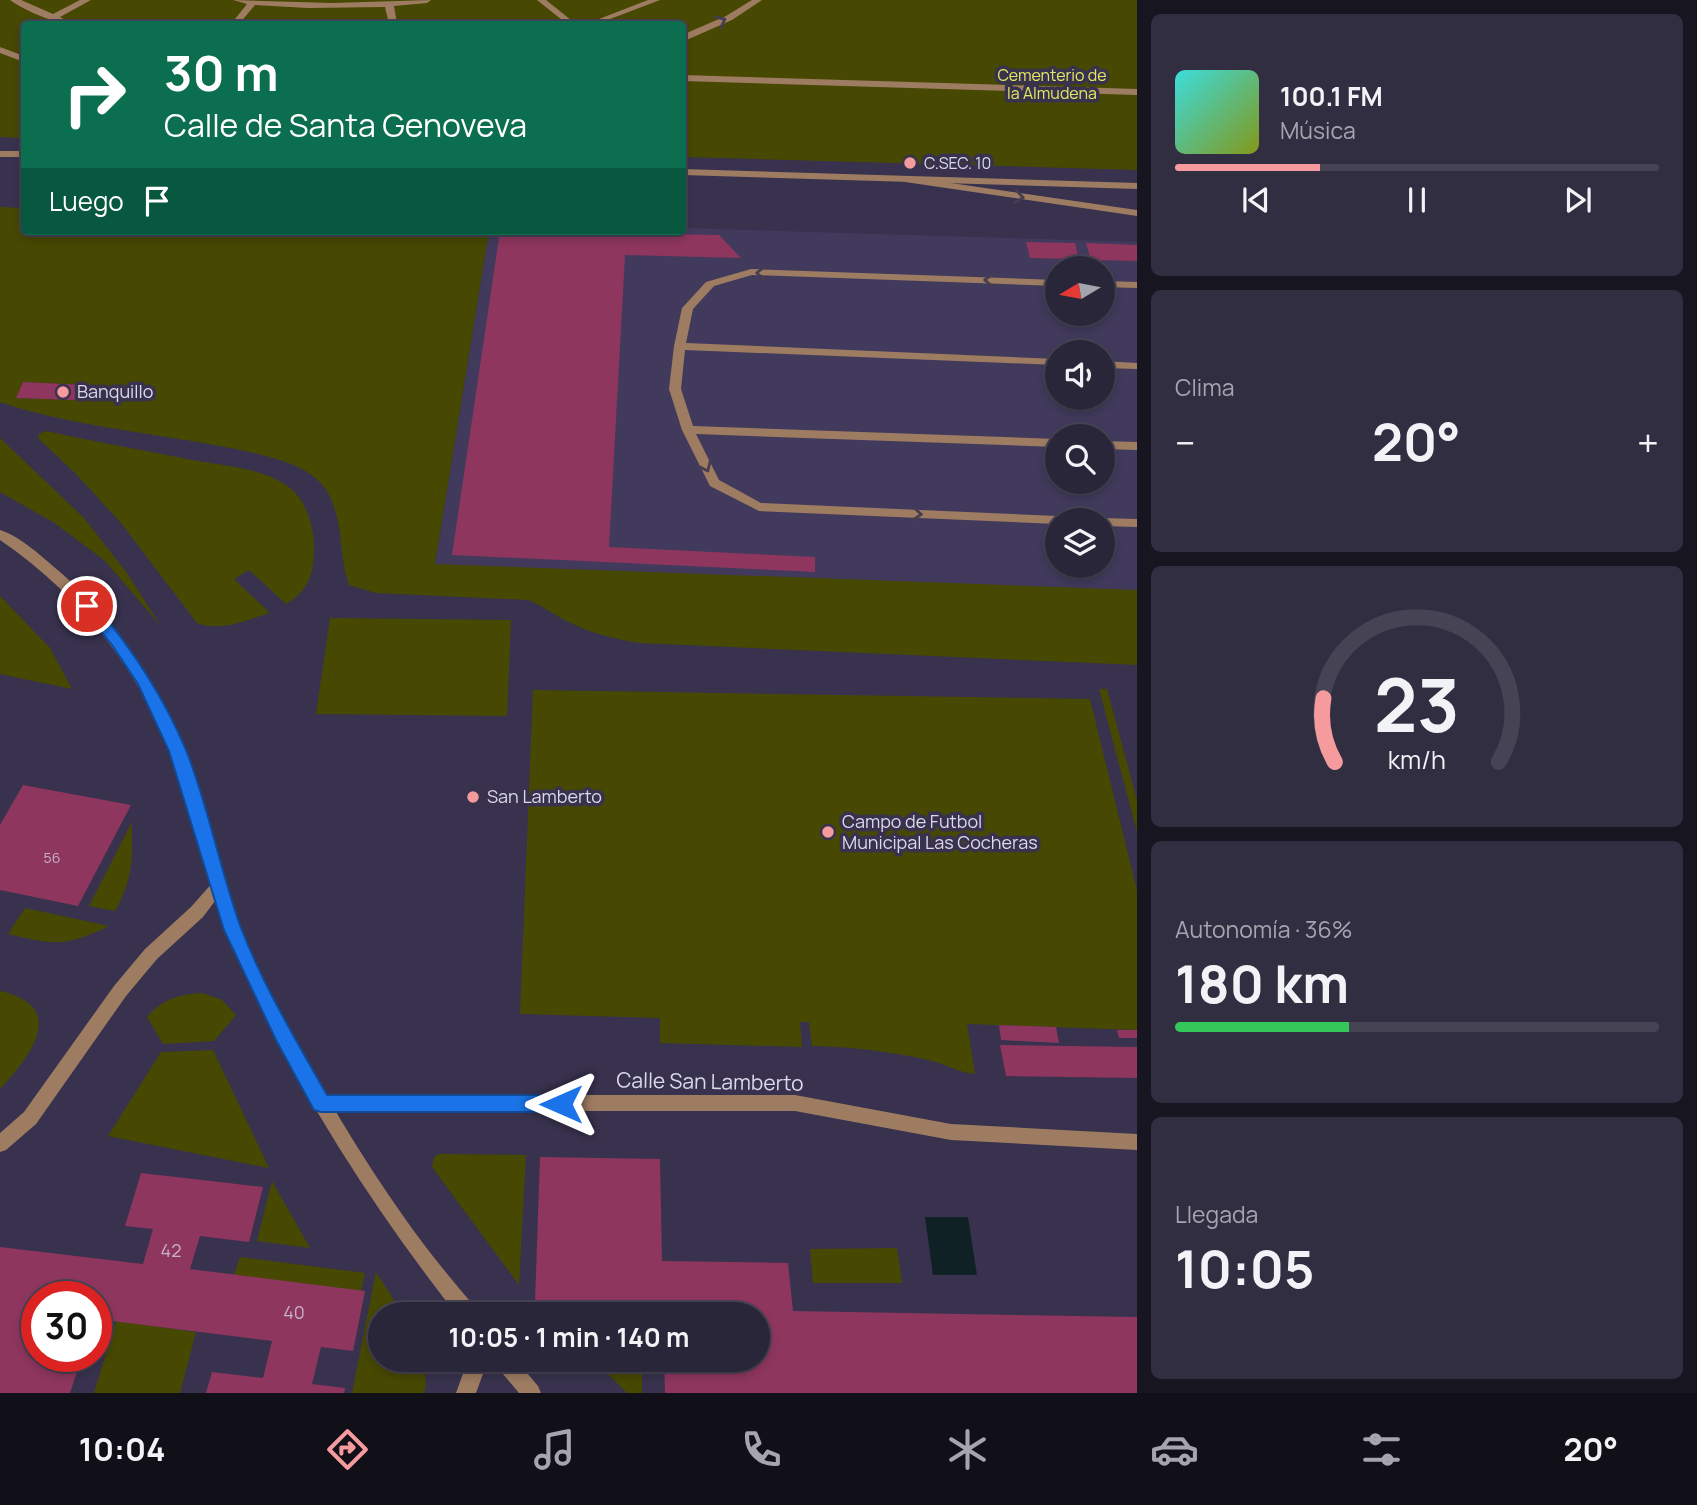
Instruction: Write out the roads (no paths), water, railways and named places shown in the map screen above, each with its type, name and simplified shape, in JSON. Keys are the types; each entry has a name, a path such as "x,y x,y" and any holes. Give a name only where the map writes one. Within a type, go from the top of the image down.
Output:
{"street":[{"path":"14,0 60,21"},
{"path":"52,18 88,0"},
{"path":"237,0 320,6 389,5 427,0"},
{"path":"541,0 568,21"},
{"path":"598,21 656,0"},
{"path":"686,37 729,18 758,0"},
{"path":"237,21 254,1"},
{"path":"389,5 392,21"},
{"path":"0,50 21,58"},
{"path":"686,78 1137,92"},
{"path":"0,153 21,154"},
{"path":"686,172 1137,186"},
{"path":"904,179 1137,213"},
{"path":"1045,283 751,272 710,284 688,308 675,389 688,430 714,483 759,507 1045,519"},
{"path":"1115,284 1137,285"},
{"path":"680,346 1045,361"},
{"path":"1115,365 1137,366"},
{"path":"688,430 1045,443"},
{"path":"1115,445 1137,446"},
{"path":"1115,522 1137,523"},
{"path":"0,534 28,551 72,588 117,641 145,682 177,751 233,930 283,1034 321,1103 392,1216 459,1302"},
{"path":"0,1144 30,1118 120,991 151,954 197,912 219,885"},
{"name":"Calle San Lamberto","path":"321,1103 796,1103 855,1112 896,1124 951,1132 1137,1142"},
{"path":"466,1393 474,1372"},
{"path":"514,1372 531,1393"}],"place":[{"name":"C.SEC. 10","path":"910,163"},
{"name":"Banquillo","path":"63,392"},
{"name":"San Lamberto","path":"473,797"},
{"name":"Campo de Futbol Municipal Las Cocheras","path":"828,832"}],"park label":[{"name":"Cementerio de la Almudena","path":"1052,84"}]}
